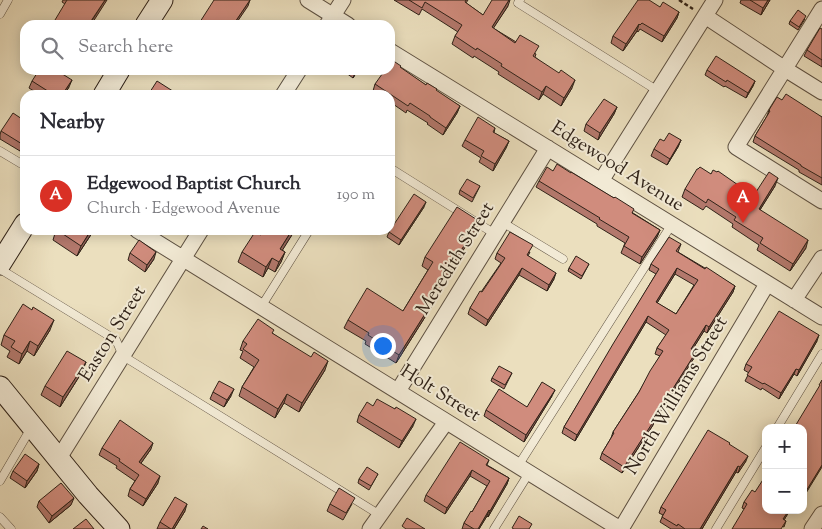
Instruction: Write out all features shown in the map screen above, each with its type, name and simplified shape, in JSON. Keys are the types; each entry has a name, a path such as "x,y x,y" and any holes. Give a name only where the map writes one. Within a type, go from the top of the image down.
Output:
{"street":[{"path":"149,20 162,0"},
{"path":"308,0 330,20 343,0"},
{"path":"601,181 715,0"},
{"path":"822,9 736,147 822,201"},
{"path":"705,16 822,92"},
{"name":"Edgewood Avenue","path":"395,54 822,318"},
{"path":"107,90 116,75"},
{"path":"286,90 296,75"},
{"name":"Meredith Street","path":"398,391 548,148"},
{"path":"0,264 20,232"},
{"name":"Holt Street","path":"145,235 620,529"},
{"name":"Easton Street","path":"59,458 198,235"},
{"path":"794,300 822,258"},
{"name":"North Williams Street","path":"620,529 767,284"},
{"path":"0,388 118,529"},
{"path":"370,529 446,422"},
{"path":"812,529 822,514"}],"lane":[{"path":"0,14 8,0"},
{"path":"517,1 658,91"},
{"path":"0,151 20,163"},
{"path":"395,171 499,228 563,259"},
{"path":"494,529 524,470 672,224"},
{"path":"261,306 306,235"},
{"path":"0,269 116,340 123,356 380,515"},
{"path":"780,424 822,354"},
{"path":"0,481 32,426"},
{"path":"716,529 762,454"},
{"path":"0,517 11,529"}],"building":[{"path":"67,0 105,0 92,20 55,20"},
{"path":"214,0 250,0 236,20 201,20"},
{"path":"409,0 466,0 465,2 483,15 492,0 509,0 492,27 515,43 520,35 539,46 533,56 559,73 561,70 575,80 564,98 546,86 542,92 501,66 502,64 455,36 462,25 425,2 422,8"},
{"path":"638,0 649,0 660,7 663,2 679,12 664,36 642,23 639,24 626,44 613,36"},
{"path":"750,0 768,0 763,8"},
{"path":"798,10 806,16 799,27 790,21"},
{"path":"820,28 822,29 822,60 807,50"},
{"path":"716,56 755,81 748,93 707,70"},
{"path":"395,62 426,85 427,83 437,89 460,106 446,128 410,103 408,106 395,97 395,90 384,90 375,84 381,75 395,75"},
{"path":"36,75 64,75 72,80 65,90 46,90 32,81"},
{"path":"157,81 171,90 151,90"},
{"path":"786,94 822,117 822,178 755,136 777,97 782,100"},
{"path":"604,99 617,107 600,133 586,124"},
{"path":"13,113 20,118 20,143 1,131"},
{"path":"478,117 495,128 493,132 509,141 495,164 481,156 484,151 465,140"},
{"path":"669,133 681,140 670,159 654,149 660,139 664,141"},
{"path":"557,164 634,209 632,213 660,230 642,257 624,246 629,237 539,181 547,167 553,171"},
{"path":"700,167 711,174 713,170 718,171 751,194 753,190 756,192 769,172 778,178 759,209 808,240 793,264 760,243 763,238 734,220 736,217 708,199 706,203 685,189"},
{"path":"467,179 480,186 473,198 460,190"},
{"path":"414,194 426,202 401,240 394,235 395,223"},
{"path":"457,207 479,221 440,285 442,287 399,355 348,320 367,288 403,311 433,262 425,257"},
{"path":"510,232 533,245 527,255 556,273 549,285 522,268 488,320 470,308 480,291 482,292 505,258 497,253"},
{"path":"64,235 88,235 81,246"},
{"path":"253,235 289,235 280,249 285,252 279,262 272,258 266,267 242,252"},
{"path":"669,237 681,244 676,251 705,269 706,267 735,286 709,327 706,325 691,349 696,352 624,467 602,453 663,351 657,348 669,330 648,316 577,435 564,427 659,269 651,264","holes":["677,268 698,280 676,314 656,302"]},
{"path":"139,240 156,252 147,265 130,253"},
{"path":"576,256 589,264 582,276 569,268"},
{"path":"23,304 32,310 33,307 54,320 38,346 30,341 22,354 11,347 15,341 4,335"},
{"path":"779,311 819,335 799,370 796,369 781,393 747,375 752,367 746,364"},
{"path":"258,319 274,330 272,333 311,357 314,352 328,361 302,403 287,394 278,409 242,387 259,360 243,349 247,344 243,341"},
{"path":"67,351 86,362 63,397 45,386"},
{"path":"499,366 512,373 505,385 492,378"},
{"path":"822,380 822,465 807,489 807,424 796,424"},
{"path":"219,381 234,389 227,400 213,392"},
{"path":"542,382 555,390 526,435 486,410 499,389 527,407"},
{"path":"377,399 395,409 396,407 416,419 402,441 359,415 367,402 373,406"},
{"path":"120,420 153,443 139,462 160,476 146,499 130,489 139,475 119,461 120,459 102,448"},
{"path":"708,430 748,456 740,467 738,466 700,529 685,529 662,517 666,510 661,507"},
{"path":"460,442 489,460 486,465 509,478 478,529 474,529 464,523 490,481 472,470 447,508 426,495"},
{"path":"25,454 39,464 27,481 13,471"},
{"path":"367,467 378,474 371,486 359,479"},
{"path":"762,481 762,514 786,514 783,519 786,521 781,529 732,529 747,504 744,502 752,490 755,492"},
{"path":"61,483 74,498 52,516 39,501"},
{"path":"339,488 355,498 346,513 330,504"},
{"path":"175,497 187,504 171,529 160,522"},
{"path":"519,516 532,524 529,529 512,528"},
{"path":"407,518 425,529 406,529 402,526"},
{"path":"86,519 94,529 73,529"}],"place":[{"name":"Edgewood Baptist Church","path":"743,223"}]}
